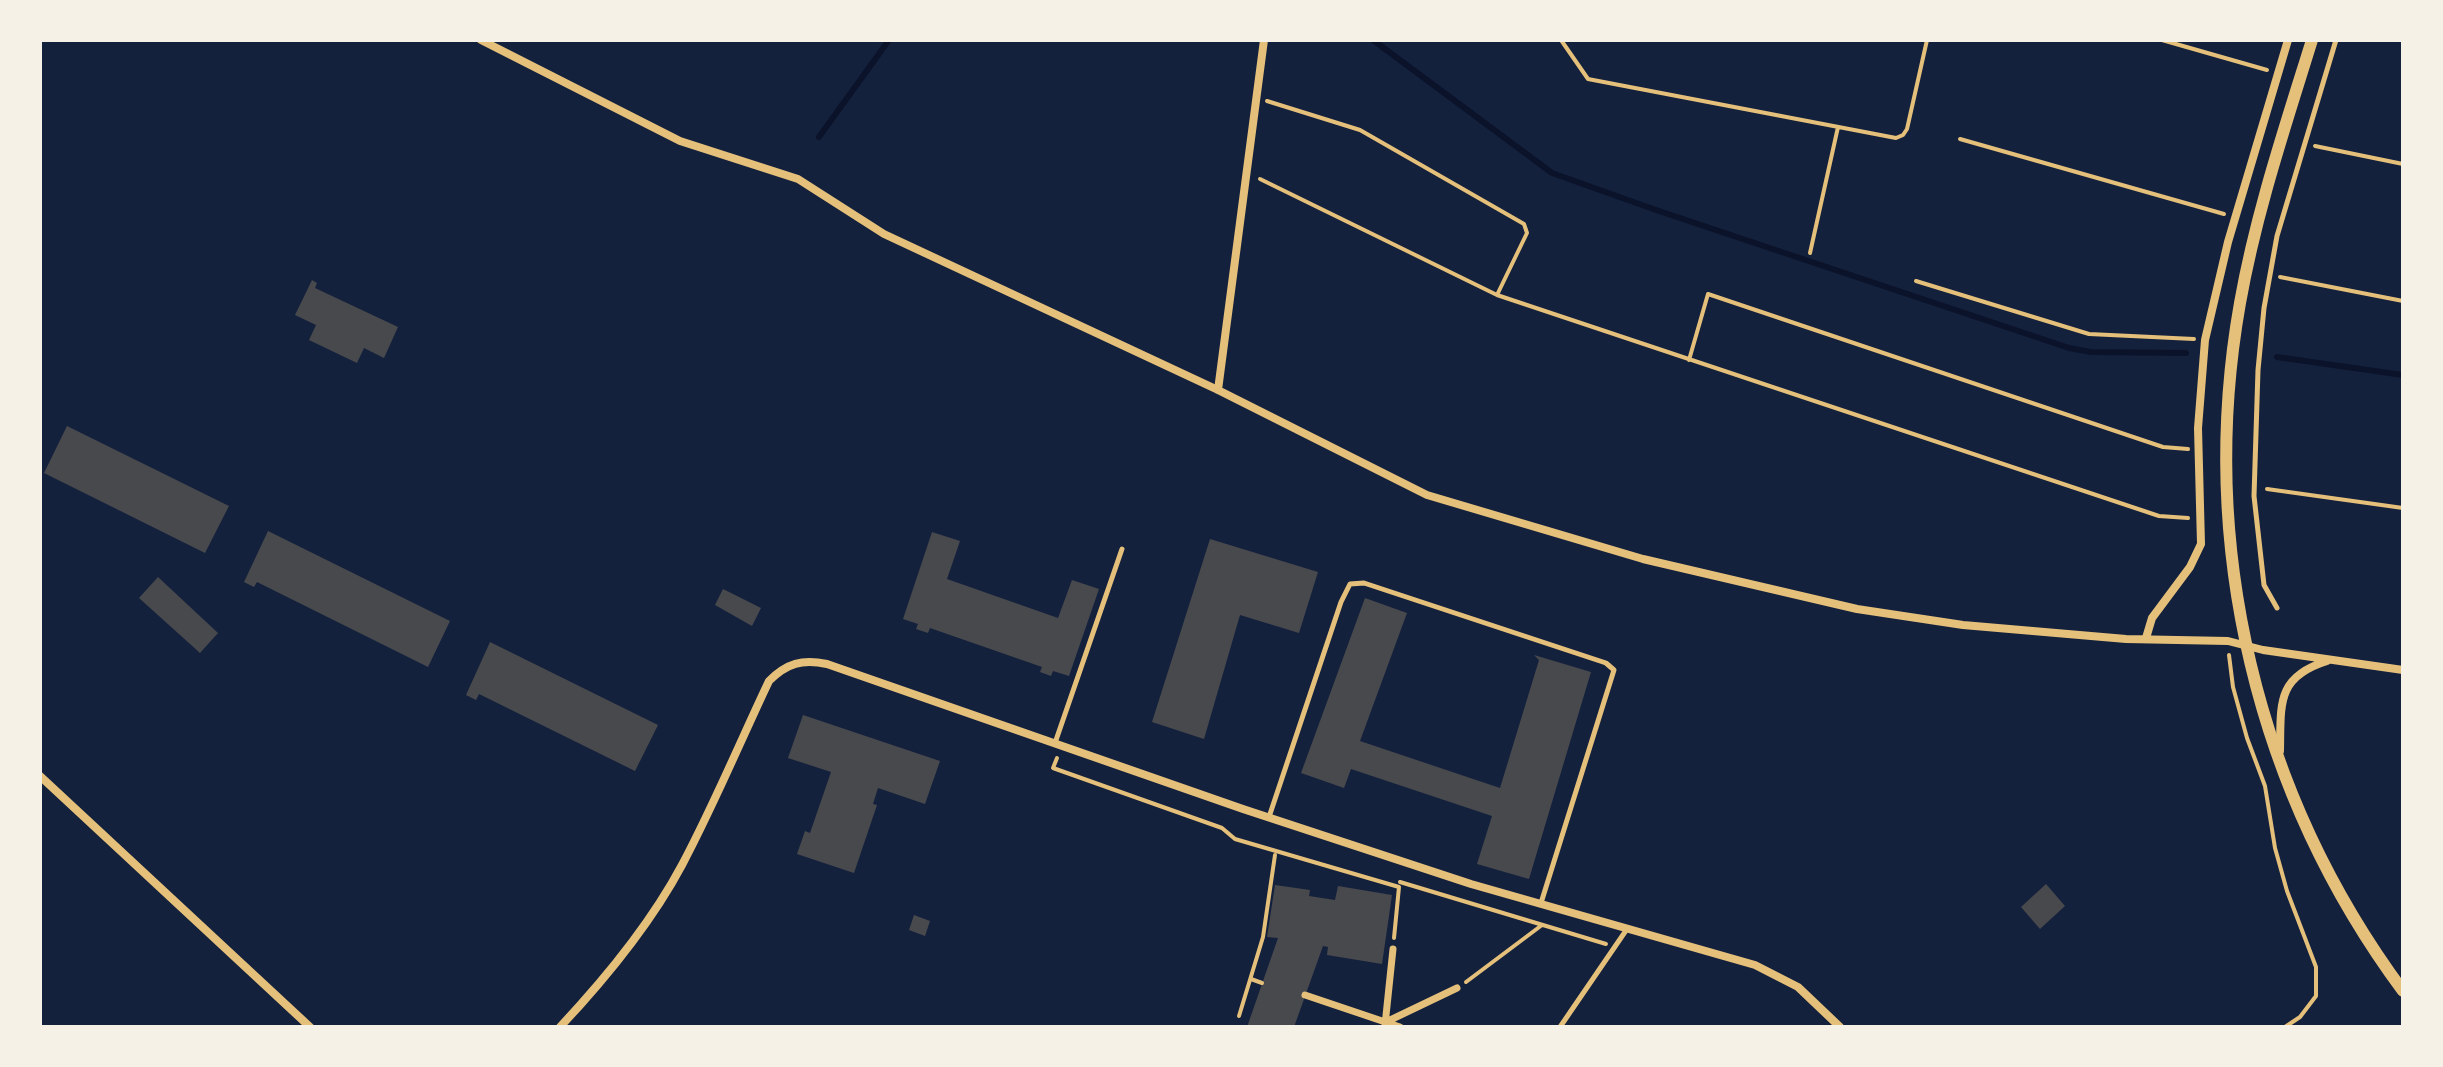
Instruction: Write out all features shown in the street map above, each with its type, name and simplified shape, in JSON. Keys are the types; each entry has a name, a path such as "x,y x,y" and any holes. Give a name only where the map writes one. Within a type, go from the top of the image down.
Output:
{"street":[{"path":"481,40 680,141 798,179 884,234 1218,390 1427,495 1643,559 1857,609 1963,625 2126,639 2228,641 2403,670"},
{"path":"1218,390 1264,40"},
{"path":"2146,638 2152,618 2201,544 2197,449 2205,340 2228,242 2288,40"},
{"path":"2312,40 2277,153 2239,307 2226,451 2232,567 2258,700 2280,764 2332,881 2403,991"},
{"path":"2280,764 2280,729 2287,685 2306,668 2331,660"},
{"path":"560,1027 615,965 682,865 769,681 781,669 796,662 810,661 827,664 1404,862 1744,961 1778,975 1810,997 1840,1027"},
{"path":"40,776 310,1027"},
{"path":"1385,1025 1393,949"},
{"path":"1385,1025 1457,988"},
{"path":"1305,995 1385,1025 1400,1027"}],"lane":[{"path":"2277,608 2264,585 2254,496 2254,429 2261,339 2277,236 2336,40"},
{"path":"1058,745 1122,549"},
{"path":"1269,817 1341,602 1350,584 1364,583 1606,663 1614,670 1541,904"},
{"path":"1560,1027 1629,927"}],"path":[{"path":"1561,40 1588,79 1896,138 1907,129 1927,40"},
{"path":"2162,40 2251,65"},
{"path":"1274,103 1360,130 1524,224 1527,233 1497,295"},
{"path":"1810,253 1838,127"},
{"path":"1960,139 2207,209"},
{"path":"2316,146 2403,164"},
{"path":"1263,181 1497,295 2159,516 2199,519"},
{"path":"2284,278 2403,301"},
{"path":"1916,281 2078,331 2205,340"},
{"path":"1689,360 1708,294 2163,447 2197,449"},
{"path":"2266,489 2403,508"},
{"path":"2228,641 2233,687 2265,786 2275,848 2287,891 2316,967 2316,996 2300,1017 2285,1027"},
{"path":"1058,745 1053,768 1222,828 1235,839 1615,947"},
{"path":"1239,1016 1263,937 1275,855"},
{"path":"1393,949 1404,862"},
{"path":"1457,988 1542,926 1560,909"},
{"path":"1251,979 1262,983"}],"building":[{"path":"312,280 317,283 315,288 398,327 384,358 364,348 357,363 309,340 316,325 295,315"},
{"path":"67,426 229,506 205,553 44,473"},
{"path":"268,531 450,621 428,667 257,582 254,587 244,582"},
{"path":"932,532 960,541 947,579 1058,618 1072,580 1099,589 1069,676 1053,671 1051,676 1040,672 1042,667 930,628 928,633 916,629 918,624 903,619"},
{"path":"1210,539 1318,572 1299,633 1240,615 1204,739 1152,722"},
{"path":"158,577 218,633 200,653 139,598"},
{"path":"723,589 761,608 752,626 715,605"},
{"path":"1365,598 1407,613 1360,741 1500,788 1539,660 1534,655 1591,672 1529,879 1477,864 1492,816 1351,769 1344,788 1301,773"},
{"path":"490,642 658,725 635,771 479,694 476,700 466,695"},
{"path":"803,715 940,761 925,804 878,788 873,804 877,805 854,873 797,854 805,831 810,833 831,772 788,758"},
{"path":"2046,884 2065,906 2040,929 2021,907"},
{"path":"1275,885 1310,890 1309,896 1335,900 1338,886 1392,895 1382,964 1327,955 1328,947 1323,946 1294,1027 1247,1027 1278,938 1267,937"},
{"path":"914,915 930,921 925,936 909,930"}],"waterway":[{"path":"819,137 889,40"},
{"path":"1373,40 1552,173 2069,348 2091,352 2186,353"},
{"path":"2277,357 2403,375"}]}
